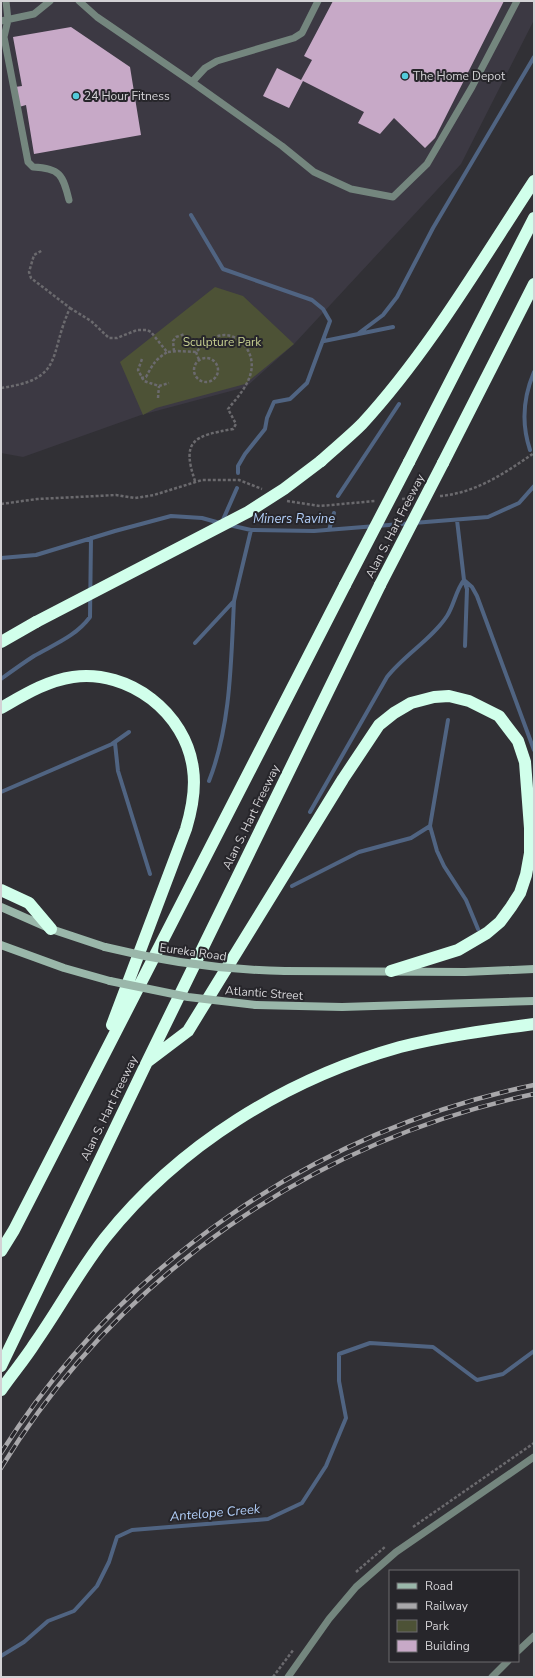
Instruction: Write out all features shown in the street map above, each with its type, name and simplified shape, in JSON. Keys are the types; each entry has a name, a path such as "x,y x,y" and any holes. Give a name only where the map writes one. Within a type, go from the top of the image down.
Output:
{"highway":[{"path":"1,642 36,622 248,512 284,489 321,461 361,425 395,386 453,304 534,181"},
{"name":"Alan S. Hart Freeway","path":"1,1252 14,1230 534,218"},
{"name":"Alan S. Hart Freeway","path":"1,1366 147,1062 380,585 534,284"},
{"path":"1,708 23,695 58,680 93,676 107,678 135,688 150,697 172,719 190,751 194,769 194,790 192,809 186,829 91,1080"},
{"path":"147,1062 188,1031 343,780 379,725 394,713 411,703 434,697 450,696 469,701 499,716 518,742 525,762 530,828 530,853 526,875 520,892 512,907 500,922 487,933 458,950 391,971"},
{"path":"1,890 29,903 51,929"},
{"path":"1,1390 35,1344 79,1276 115,1227 140,1198 172,1168 230,1124 285,1092 329,1072 372,1056 432,1040 534,1024"}],"main road":[{"name":"Eureka Road","path":"1,907 51,929 105,947 173,962 211,968 285,971 391,971"},
{"name":"Atlantic Street","path":"1,945 64,968 152,991 219,1002 256,1005 342,1007 534,1001"},
{"path":"391,971 465,972 534,969"}],"lane":[{"path":"6,1 4,36 28,162 33,167 49,167 58,174 66,186 69,200"},
{"path":"4,20 34,14 50,1"},
{"path":"79,1 97,17 282,146 314,172 352,189 392,197 427,164 472,87 517,1"},
{"path":"192,82 206,68 217,61 302,33 318,1"},
{"path":"288,1677 329,1619 356,1587 390,1557 534,1457"},
{"path":"519,1650 534,1636"},
{"path":"492,1677 507,1662"}],"path":[{"path":"43,250 34,255 29,272 31,278 70,308 91,321 109,338 121,338 137,330 147,330 152,332 167,352"},
{"path":"1,388 22,385 40,377 46,372 54,356 62,325 70,308"},
{"path":"174,351 173,341 176,337 185,334"},
{"path":"141,378 146,377 150,366 167,352 196,352 215,336 226,335 243,342 250,353 252,366 248,381 228,409 236,424 233,429 209,433 192,444 188,452 188,462 195,481"},
{"path":"196,352 199,360"},
{"path":"207,358 217,364 217,376 211,381 200,380 194,374 194,366 199,360 207,358"},
{"path":"142,359 138,370 141,378 147,382 160,386 169,383"},
{"path":"158,398 160,386"}],"shaded area":[{"path":"1,1 534,1 534,20 461,164 294,344 246,387 141,415 23,457 1,453"}],"green space":[{"name":"Sculpture Park","path":"215,287 243,296 294,344 245,384 156,408 143,415 120,362"}],"building":[{"name":"The Home Depot","path":"333,1 504,1 435,138 425,148 394,118 380,134 358,123 364,112 303,81 289,108 263,96 277,68 301,80 312,60 304,56"},
{"name":"24 Hour Fitness","path":"71,27 130,67 141,135 34,154 26,105 19,107 15,87 22,86 13,37"}],"waterway":[{"path":"359,333 383,315 397,297 433,228 534,57"},
{"path":"191,215 223,269 312,300 323,309 330,321 307,383 290,399 274,402 267,418 265,429 245,454 238,466 238,473"},
{"path":"324,341 393,327"},
{"path":"530,450 525,430 524,411 527,391 534,372"},
{"path":"338,496 399,404"},
{"name":"Miners Ravine","path":"229,525 251,530 314,531 488,517 519,503 534,486"},
{"path":"222,522 237,488"},
{"path":"329,530 334,513"},
{"name":"Miners Ravine","path":"1,558 36,555 171,516 202,518 220,523"},
{"path":"457,520 464,580 467,589 465,646"},
{"path":"195,643 234,601 251,530"},
{"path":"1,679 34,656 72,635 90,617 91,538"},
{"path":"310,812 387,677 401,661 426,640 441,624 447,616 464,580 472,587 477,596 534,750"},
{"path":"209,781 222,738 226,715 231,670 234,601"},
{"path":"292,886 359,852 411,838 430,826 448,720"},
{"path":"1,792 112,744 129,732"},
{"path":"115,743 118,771 150,874"},
{"path":"430,826 437,851 444,866 466,900 478,929"},
{"name":"Antelope Creek","path":"1,1656 24,1642 48,1621 74,1611 97,1586 109,1562 117,1537 132,1530 268,1519 302,1503 326,1466 346,1418 339,1381 339,1354 370,1343 433,1347 477,1380 503,1374 534,1351"}],"railway":[{"path":"1,1453 49,1385 104,1322 165,1265 230,1215 301,1172 375,1135 453,1106 534,1085"},
{"path":"1,1468 49,1398 103,1335 163,1277 229,1226 299,1182 374,1145 452,1116 534,1094"}],"place":[{"name":"The Home Depot","path":"405,76"},
{"name":"24 Hour Fitness","path":"76,96"}]}
